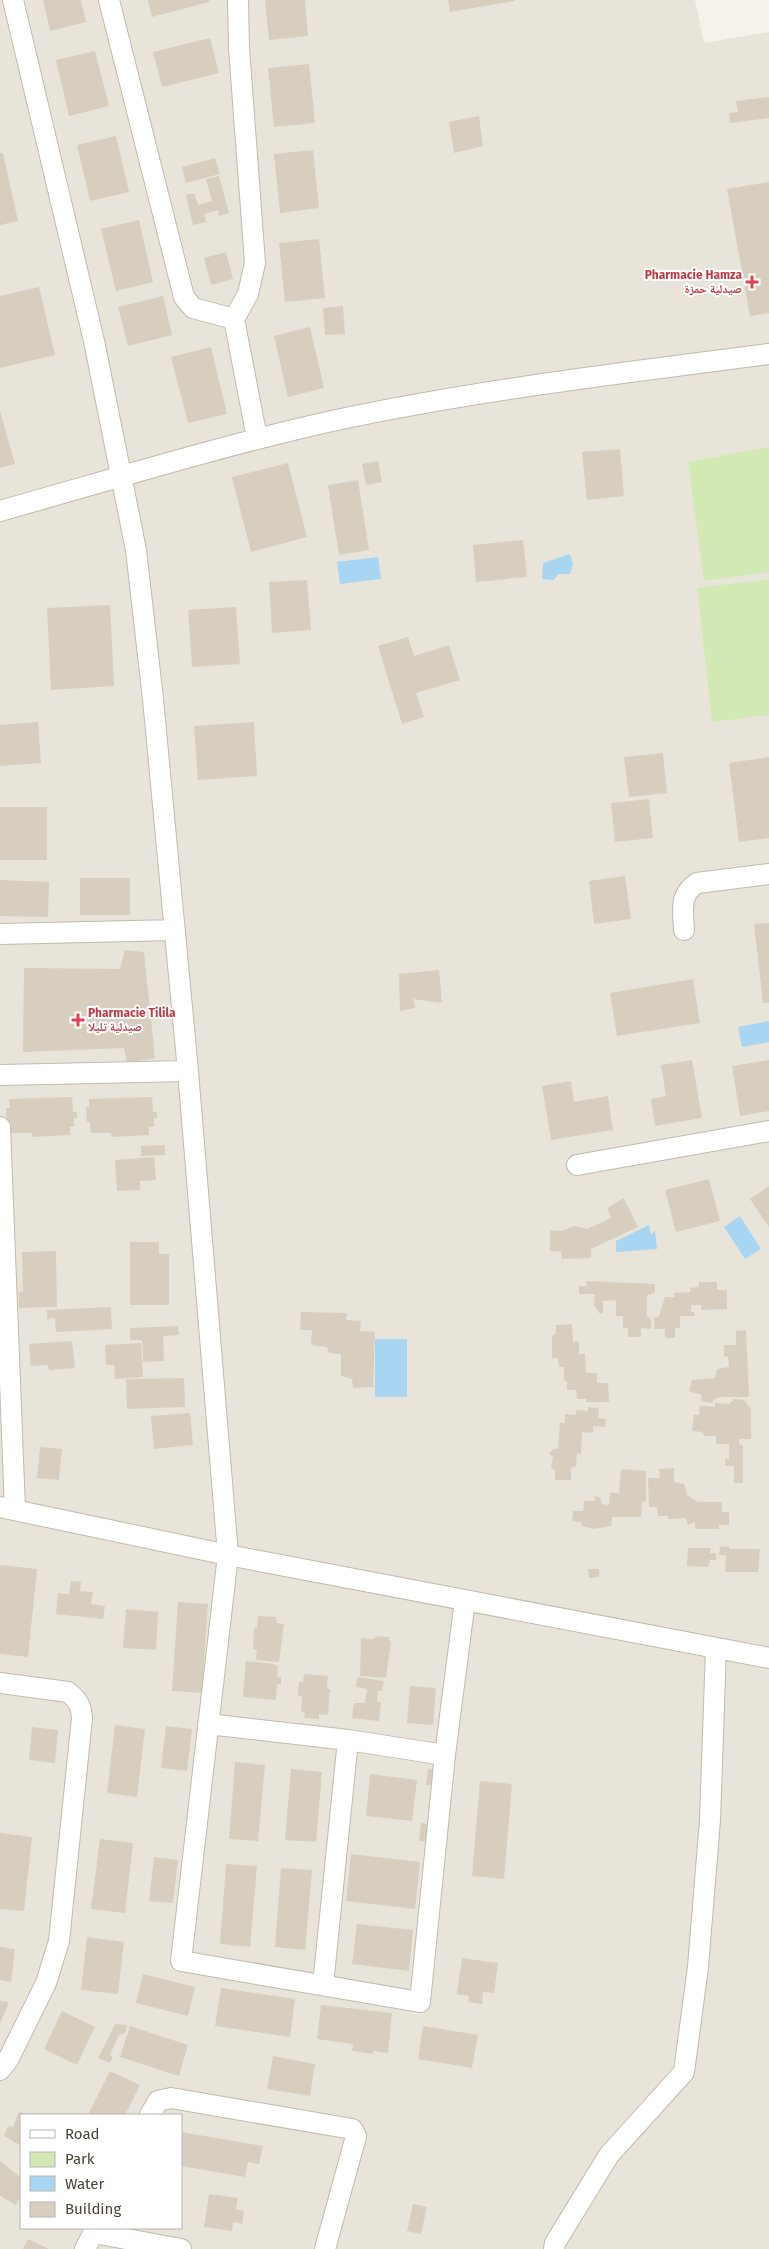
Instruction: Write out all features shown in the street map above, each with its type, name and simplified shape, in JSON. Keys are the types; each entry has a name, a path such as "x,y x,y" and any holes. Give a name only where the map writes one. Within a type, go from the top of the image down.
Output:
{"street":[{"path":"13,0 94,341 136,550 188,1071 228,1555 181,1961 420,2002 445,1754 465,1600"},
{"path":"109,0 184,297 193,308 234,319"},
{"path":"238,0 239,48 255,263 248,294 234,319 257,438"},
{"path":"0,511 257,438 334,421 509,388 769,354"},
{"path":"684,930 682,905 684,896 697,883 769,874"},
{"path":"0,934 175,930"},
{"path":"0,1075 188,1071"},
{"path":"0,1127 8,1508 228,1555 769,1658"},
{"path":"577,1165 769,1131"},
{"path":"554,2249 555,2243 609,2155 684,2072 698,1967 710,1820 716,1648"},
{"path":"0,1683 68,1692 76,1698 81,1707 82,1718 59,1941 46,1983 8,2060 0,2070"},
{"path":"208,1724 348,1740 445,1754"},
{"path":"322,1985 348,1740"},
{"path":"151,2114 158,2101 171,2098 352,2129 356,2136 326,2249"},
{"path":"92,2237 181,2249"}],"shaded area":[{"path":"0,0 695,0 704,43 769,32 769,2249 0,2249"}],"green space":[{"path":"769,447 769,572 704,581 688,462"},
{"path":"769,579 769,715 712,722 697,588"}],"water":[{"path":"570,554 573,564 570,574 558,574 554,580 542,579 543,563"},
{"path":"378,557 381,579 340,584 337,562"},
{"path":"769,1021 769,1042 742,1047 738,1027"},
{"path":"740,1216 761,1249 745,1259 724,1227"},
{"path":"649,1225 651,1234 655,1231 657,1249 616,1252 616,1241"},
{"path":"375,1339 407,1339 407,1397 375,1397"}],"building":[{"path":"43,0 81,0 86,22 50,31"},
{"path":"148,0 209,0 209,2 152,17"},
{"path":"265,0 305,0 308,36 269,40"},
{"path":"448,0 515,0 515,1 450,12"},
{"path":"210,38 219,73 162,87 153,52"},
{"path":"95,51 109,106 69,116 56,60"},
{"path":"309,64 315,123 274,127 268,68"},
{"path":"769,97 769,118 730,123 729,113 738,112 736,101"},
{"path":"479,116 483,146 454,153 449,122"},
{"path":"116,136 129,192 90,201 77,145"},
{"path":"313,150 319,208 280,213 274,154"},
{"path":"0,153 3,153 18,221 0,225"},
{"path":"215,158 220,174 186,183 182,167"},
{"path":"219,176 229,213 219,216 218,210 204,214 206,222 193,225 186,195 194,193 198,205 212,201 206,179"},
{"path":"769,182 769,313 750,316 727,189"},
{"path":"139,220 153,282 116,291 101,229"},
{"path":"319,239 325,298 285,302 279,243"},
{"path":"226,252 233,279 211,285 204,258"},
{"path":"39,287 55,355 0,368 0,296"},
{"path":"163,296 172,335 128,346 118,307"},
{"path":"343,306 345,334 325,335 323,308"},
{"path":"310,327 324,388 288,397 274,336"},
{"path":"211,347 227,414 188,423 171,357"},
{"path":"0,411 15,464 0,468"},
{"path":"620,449 624,496 587,500 582,452"},
{"path":"378,461 382,482 366,485 362,464"},
{"path":"288,463 307,537 251,552 232,477"},
{"path":"358,480 369,550 339,555 328,485"},
{"path":"523,540 527,577 476,582 473,545"},
{"path":"307,580 311,630 272,633 269,582"},
{"path":"110,605 114,686 51,690 47,608"},
{"path":"236,607 240,664 192,667 188,610"},
{"path":"408,637 414,656 449,645 460,680 416,693 424,717 402,724 378,646"},
{"path":"38,722 41,763 0,766 0,725"},
{"path":"254,722 257,776 198,780 194,726"},
{"path":"663,753 667,793 629,797 624,757"},
{"path":"769,757 769,838 739,842 729,763"},
{"path":"649,799 653,838 615,842 611,803"},
{"path":"0,807 47,807 47,860 0,860"},
{"path":"625,876 631,919 594,924 589,881"},
{"path":"80,878 130,878 130,915 80,915"},
{"path":"0,880 49,882 48,917 0,916"},
{"path":"769,923 769,1003 763,1003 754,924"},
{"path":"125,950 144,952 155,1058 127,1063 124,1048 23,1052 24,968 120,969"},
{"path":"439,970 442,1003 413,999 415,1008 400,1011 399,974"},
{"path":"693,979 700,1023 617,1036 610,993"},
{"path":"692,1060 702,1118 655,1126 651,1099 666,1096 661,1065"},
{"path":"769,1060 769,1111 740,1116 732,1066"},
{"path":"571,1081 574,1102 608,1096 613,1130 551,1140 542,1086"},
{"path":"72,1097 73,1112 77,1112 77,1118 74,1118 74,1127 70,1127 70,1135 32,1137 32,1133 11,1133 11,1122 7,1122 6,1108 10,1108 9,1099"},
{"path":"152,1097 153,1112 157,1112 157,1118 154,1118 154,1127 149,1127 149,1135 112,1137 111,1133 91,1133 90,1122 87,1122 86,1107 89,1107 89,1099"},
{"path":"165,1145 165,1155 141,1156 141,1146"},
{"path":"154,1157 156,1180 140,1181 140,1190 117,1191 115,1160"},
{"path":"709,1179 720,1221 676,1232 665,1190"},
{"path":"769,1186 769,1227 750,1199"},
{"path":"624,1198 638,1227 591,1249 591,1258 562,1259 561,1252 550,1251 550,1230 561,1231 574,1226 587,1229 611,1218 607,1208"},
{"path":"130,1242 159,1242 159,1254 169,1254 169,1305 130,1305"},
{"path":"56,1251 57,1307 19,1308 19,1292 23,1292 22,1252"},
{"path":"586,1281 655,1284 655,1293 647,1295 647,1316 651,1319 651,1329 641,1328 641,1337 628,1337 628,1328 623,1328 623,1316 616,1316 616,1300 603,1301 603,1312 600,1314 594,1305 595,1294 579,1294 579,1286 587,1286"},
{"path":"699,1282 717,1282 717,1290 727,1290 727,1309 701,1310 701,1305 691,1305 691,1312 694,1312 695,1316 680,1316 680,1328 675,1328 675,1338 665,1338 665,1329 655,1329 654,1318 659,1316 665,1297 674,1297 674,1293 690,1292 690,1288 699,1287"},
{"path":"111,1307 112,1329 56,1332 55,1318 47,1319 47,1310"},
{"path":"301,1312 347,1313 346,1320 361,1321 360,1331 375,1332 373,1387 353,1388 352,1379 341,1376 341,1354 329,1353 327,1347 311,1345 312,1330 300,1330"},
{"path":"572,1324 573,1342 579,1341 579,1354 585,1354 586,1373 597,1373 597,1383 608,1383 609,1402 586,1402 586,1399 577,1399 576,1390 567,1390 567,1381 564,1381 564,1367 559,1367 558,1358 552,1358 552,1336 556,1334 556,1325"},
{"path":"178,1326 179,1335 163,1336 164,1361 143,1362 142,1340 130,1340 130,1328"},
{"path":"746,1330 749,1397 723,1397 714,1399 712,1403 701,1401 702,1395 689,1391 692,1380 715,1378 717,1369 729,1367 728,1357 724,1356 724,1345 736,1345 736,1331"},
{"path":"72,1341 75,1368 49,1370 48,1365 31,1366 29,1344"},
{"path":"141,1343 143,1377 115,1379 114,1365 106,1365 105,1345"},
{"path":"184,1378 185,1407 127,1409 126,1379"},
{"path":"734,1399 744,1400 751,1409 751,1439 739,1439 739,1444 743,1446 743,1483 734,1483 734,1466 725,1466 725,1459 729,1459 729,1444 716,1444 716,1436 705,1436 702,1432 692,1431 694,1415 699,1415 700,1406 715,1407 715,1403 729,1404"},
{"path":"588,1407 599,1408 598,1418 606,1419 605,1427 593,1426 593,1433 582,1432 581,1454 577,1453 576,1466 571,1468 571,1480 555,1480 555,1470 551,1468 553,1457 549,1454 553,1449 558,1449 560,1423 565,1423 565,1414 576,1415 576,1410 588,1411"},
{"path":"190,1413 193,1445 154,1449 151,1416"},
{"path":"40,1447 62,1449 59,1480 37,1478"},
{"path":"674,1468 674,1482 684,1484 687,1495 698,1502 722,1502 722,1512 729,1512 729,1525 719,1525 719,1529 695,1529 695,1522 688,1525 686,1518 668,1519 668,1516 658,1516 657,1507 649,1507 648,1478 660,1478 659,1469"},
{"path":"621,1469 646,1471 646,1501 642,1502 641,1517 612,1517 611,1526 594,1529 582,1526 581,1522 572,1521 573,1511 583,1511 584,1501 595,1501 594,1496 600,1497 602,1504 609,1505 610,1493 619,1493"},
{"path":"729,1546 729,1549 760,1549 758,1572 725,1572 726,1555 719,1555 720,1547"},
{"path":"688,1548 711,1548 710,1553 716,1553 716,1560 710,1560 708,1567 687,1566"},
{"path":"0,1565 37,1569 28,1657 0,1654"},
{"path":"588,1569 599,1569 599,1577 589,1578"},
{"path":"71,1581 81,1582 80,1591 93,1592 91,1604 105,1606 103,1619 56,1614 58,1593 69,1594"},
{"path":"178,1602 208,1604 202,1693 172,1691"},
{"path":"126,1609 158,1612 156,1650 123,1648"},
{"path":"258,1616 276,1617 277,1623 284,1624 279,1662 256,1660 257,1650 253,1649 254,1627 257,1628"},
{"path":"376,1636 389,1637 391,1642 386,1678 360,1676 361,1638 374,1639"},
{"path":"246,1661 274,1664 278,1667 277,1677 281,1677 281,1685 277,1684 276,1700 243,1697"},
{"path":"304,1674 328,1676 327,1689 330,1689 328,1715 319,1714 319,1719 304,1718 305,1713 301,1712 302,1696 298,1696 299,1682 303,1682"},
{"path":"357,1677 384,1681 382,1691 378,1691 377,1702 381,1702 379,1721 352,1718 354,1703 365,1703 367,1689 356,1687"},
{"path":"410,1686 436,1688 433,1725 407,1723"},
{"path":"115,1725 145,1729 137,1797 107,1793"},
{"path":"166,1726 192,1729 187,1771 161,1768"},
{"path":"32,1727 58,1730 55,1763 29,1760"},
{"path":"235,1762 265,1765 258,1841 229,1839"},
{"path":"291,1769 322,1772 316,1842 285,1840"},
{"path":"428,1769 438,1770 437,1785 426,1785"},
{"path":"370,1774 417,1780 412,1821 366,1816"},
{"path":"480,1781 512,1784 504,1879 472,1876"},
{"path":"421,1823 434,1825 433,1842 419,1841"},
{"path":"0,1833 32,1837 24,1911 0,1909"},
{"path":"100,1839 133,1843 125,1913 91,1909"},
{"path":"351,1854 420,1862 415,1909 346,1901"},
{"path":"154,1857 178,1860 173,1903 149,1901"},
{"path":"226,1864 257,1866 250,1947 220,1944"},
{"path":"281,1868 312,1870 305,1950 275,1947"},
{"path":"357,1924 413,1930 409,1971 352,1964"},
{"path":"87,1937 124,1942 118,1994 81,1990"},
{"path":"0,1947 15,1949 11,1982 0,1980"},
{"path":"462,1958 498,1963 494,1993 483,1992 482,2004 468,2002 469,1996 457,1994"},
{"path":"143,1974 195,1987 188,2016 136,2003"},
{"path":"221,1988 295,1999 290,2037 215,2026"},
{"path":"0,2001 9,2002 0,2024"},
{"path":"321,2005 392,2013 388,2053 373,2051 373,2054 352,2051 353,2044 317,2039"},
{"path":"62,2011 95,2027 77,2065 44,2049"},
{"path":"115,2024 127,2025 125,2033 119,2035 110,2055 113,2056 110,2063 98,2058"},
{"path":"130,2026 188,2045 179,2076 120,2057"},
{"path":"423,2026 478,2035 472,2068 418,2059"},
{"path":"273,2056 315,2064 310,2096 267,2089"},
{"path":"110,2071 140,2085 126,2114 88,2114"},
{"path":"19,2111 25,2114 20,2114 20,2145 4,2136 8,2126 13,2127"},
{"path":"182,2132 263,2146 259,2164 248,2162 245,2177 182,2166"},
{"path":"0,2161 20,2177 20,2197 16,2205 0,2196"},
{"path":"209,2194 238,2198 236,2209 244,2211 242,2224 233,2222 232,2231 204,2227"},
{"path":"413,2204 427,2207 421,2234 407,2231"},
{"path":"28,2239 49,2249 23,2249"}],"place":[{"name":"Pharmacie Hamza صيدلية حمزة","path":"752,282"},
{"name":"Pharmacie Tilila صيدلية تليلا","path":"78,1020"}]}
